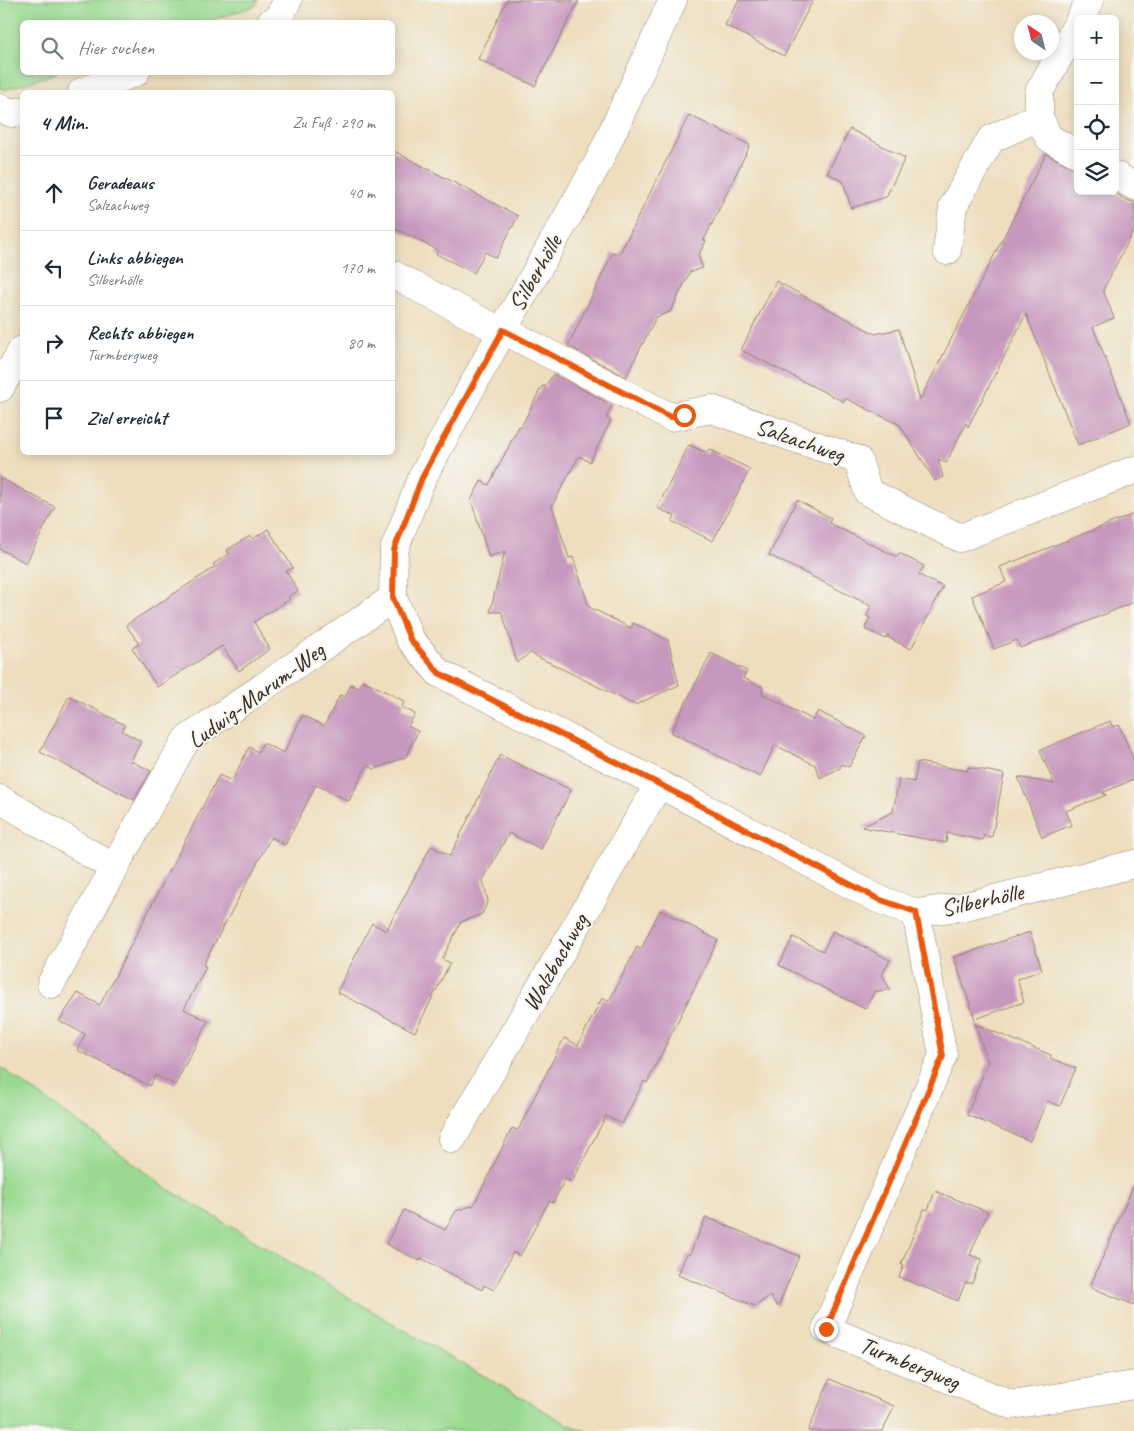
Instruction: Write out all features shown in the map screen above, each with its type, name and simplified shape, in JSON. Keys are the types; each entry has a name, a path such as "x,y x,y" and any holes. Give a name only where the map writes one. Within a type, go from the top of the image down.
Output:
{"street":[{"path":"277,20 288,0"},
{"name":"Silberhölle","path":"673,0 599,161 502,331 422,478 394,550 393,598 410,639 439,673 659,784 878,899 916,912 966,906 1134,864"},
{"path":"1082,15 1090,0"},
{"path":"1074,29 1039,92 1038,117 1049,138 1074,152"},
{"path":"87,90 128,75"},
{"path":"0,108 12,113 20,111"},
{"path":"947,251 953,206 991,139 1038,117"},
{"path":"1119,177 1134,186"},
{"path":"395,276 502,331"},
{"name":"Salzachweg","path":"502,331 670,417 711,409 858,460 868,492 960,538 1134,470"},
{"path":"0,388 20,353"},
{"name":"Ludwig-Marum-Weg","path":"51,984 186,740 393,598"},
{"name":"Walzbachweg","path":"452,1140 659,784"},
{"path":"0,799 114,868"},
{"name":"Turmbergweg","path":"916,912 943,1056 826,1329 1012,1405 1134,1385"}],"green space":[{"path":"0,0 258,0 255,6 212,20 20,20 20,75 51,75 4,90 0,88"},
{"path":"0,1067 100,1138 163,1186 392,1323 567,1424 586,1431 0,1431"}],"building":[{"path":"507,0 579,0 535,86 478,59"},
{"path":"739,0 813,0 784,56 725,25"},
{"path":"689,115 750,145 704,240 706,241 698,256 703,268 690,272 670,312 656,317 626,377 568,346 613,252 619,255"},
{"path":"850,129 905,158 886,197 851,208 843,181 827,173"},
{"path":"395,152 518,216 496,258 485,252 474,273 436,254 438,250 395,228"},
{"path":"1046,154 1074,168 1074,195 1118,195 1134,202 1134,230 1103,290 1114,318 1093,327 1131,423 1078,445 1026,314 968,427 966,423 946,463 938,459 943,477 935,481 900,425 845,398 844,402 741,350 776,281 875,334 899,329 920,400"},
{"path":"553,374 612,405 606,418 611,420 590,462 579,456 552,506 569,558 573,557 589,607 631,628 633,623 668,640 679,685 635,705 530,653 517,663 502,612 490,612 505,551 489,557 471,500 481,481 489,485 542,386 545,387"},
{"path":"689,445 707,453 709,449 750,469 713,541 672,521 675,516 657,508"},
{"path":"0,478 55,507 26,563 0,549"},
{"path":"797,500 831,518 829,523 897,557 899,553 924,566 919,575 943,587 911,649 889,638 888,635 886,639 865,629 870,618 867,616 871,606 769,555"},
{"path":"1134,514 1134,602 1020,648 1017,640 994,649 972,596 1006,582 1000,567"},
{"path":"268,529 293,568 286,571 298,591 288,597 290,599 254,622 270,649 239,671 222,646 157,687 132,648 139,644 126,625 215,567 213,564 229,554 227,550 250,536 253,539"},
{"path":"711,653 747,671 743,678 762,687 763,694 813,720 818,711 866,736 849,767 842,764 840,768 820,778 815,765 775,745 760,777 671,732"},
{"path":"363,680 404,701 402,707 415,714 408,726 418,731 406,757 374,769 367,765 349,801 316,785 285,845 271,837 203,965 206,967 184,1009 208,1021 175,1085 155,1075 150,1086 77,1050 85,1034 59,1021 78,993 100,1005 219,775 232,781 249,747 258,752 263,743 284,753 303,715 324,726 340,695 345,697 351,684 359,688"},
{"path":"69,696 125,725 122,731 141,741 131,761 151,771 134,800 40,752"},
{"path":"1110,721 1113,727 1119,725 1134,760 1134,779 1102,793 1106,795 1066,811 1072,825 1042,837 1018,777 1054,784 1040,750"},
{"path":"500,755 571,790 541,849 509,833 483,880 488,901 482,914 461,922 442,959 450,963 415,1032 337,992 372,923 386,931 431,846 450,856"},
{"path":"918,762 968,771 968,767 1004,774 992,837 984,835 983,840 947,833 946,843 862,827 893,812 899,779 914,782"},
{"path":"660,910 718,940 647,1083 644,1081 622,1124 606,1116 572,1182 565,1179 553,1203 549,1201 520,1256 513,1252 494,1290 484,1285 482,1290 421,1258 420,1261 386,1244 404,1210 445,1230 456,1211 474,1205 512,1128 518,1130 564,1038 578,1045 602,998 609,1001 637,947 641,949"},
{"path":"833,931 890,960 882,975 890,989 874,992 865,1009 779,965 793,937 823,951"},
{"path":"1030,932 1042,970 1017,979 1024,1002 975,1019 954,957"},
{"path":"975,1024 1051,1055 1050,1058 1076,1068 1060,1106 1047,1101 1030,1141 967,1115 988,1062"},
{"path":"1134,1184 1134,1305 1090,1287"},
{"path":"935,1191 988,1212 970,1255 982,1259 972,1283 965,1283 958,1301 899,1277 904,1265 901,1265 924,1209 928,1210"},
{"path":"706,1217 799,1256 778,1307 770,1296 755,1306 678,1275 686,1255 690,1254"},
{"path":"830,1379 894,1406 883,1431 808,1431"}],"route":[{"path":"684,415 670,417 503,330 422,478 394,550 393,598 410,639 439,673 659,784 878,899 916,912 943,1056 826,1329"}]}
